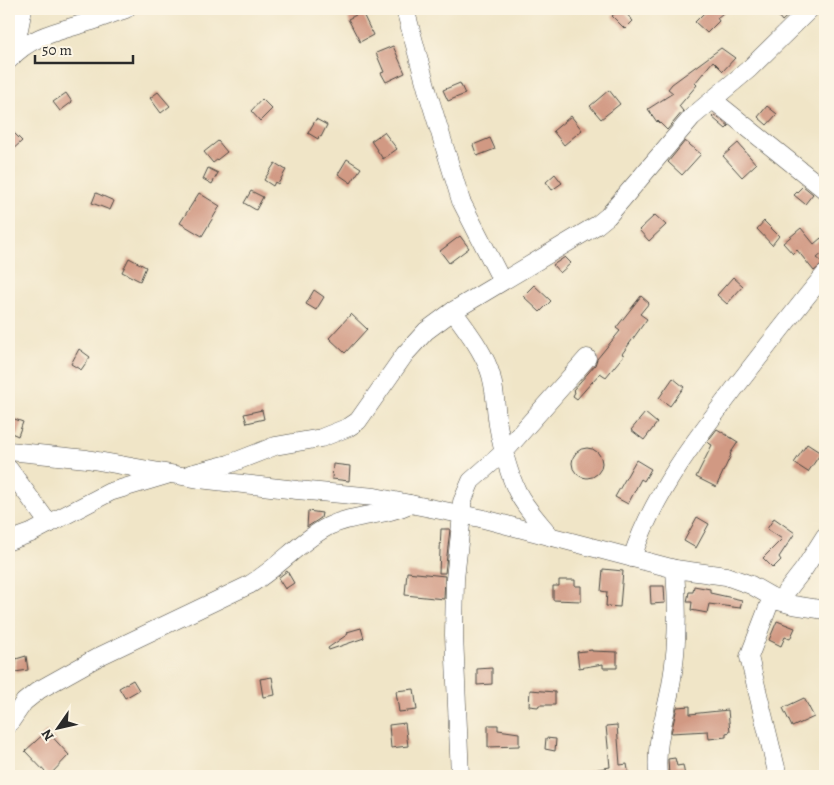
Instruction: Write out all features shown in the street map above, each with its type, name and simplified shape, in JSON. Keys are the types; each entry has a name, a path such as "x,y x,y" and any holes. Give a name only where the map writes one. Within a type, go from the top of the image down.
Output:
{"street":[{"path":"11,57 23,9"},
{"path":"11,57 28,43 42,36 126,9"},
{"path":"405,9 461,201 502,281"},
{"path":"9,541 31,533 110,492 229,464 275,446 321,438 350,427 364,414 415,341 426,331 453,311 608,216 677,132 766,53 810,9"},
{"path":"713,100 825,190"},
{"path":"632,558 640,532 654,505 708,423 825,274"},
{"path":"453,311 483,355 488,367 494,388 498,425 512,478 518,492 525,505 552,537"},
{"path":"460,776 454,635 455,579 462,502 471,481 505,451 586,358"},
{"path":"9,451 87,459 177,475 297,490 363,495 410,504 552,537 675,569 726,576 739,580 792,606 825,610"},
{"path":"9,469 48,524"},
{"path":"9,724 24,702 39,690 100,656 249,585 264,576 314,535 329,526 346,519 391,512 410,504"},
{"path":"778,776 750,657 776,599 804,569 825,536"},
{"path":"658,776 657,751 671,687 676,647 678,606 675,569"}],"building":[{"path":"620,9 633,21 625,29 612,16"},
{"path":"708,9 728,9 717,18 719,21 707,33 695,22"},
{"path":"786,9 795,9 782,21 778,16"},
{"path":"362,12 373,35 360,42 348,19"},
{"path":"393,46 405,73 386,82 381,73 384,72 376,53"},
{"path":"721,48 735,58 723,71 713,61 695,83 697,85 679,106 683,111 667,130 657,122 648,109 673,93 668,89 672,84"},
{"path":"460,83 465,94 448,101 443,90"},
{"path":"609,90 620,104 601,119 590,106"},
{"path":"158,92 170,106 161,113 150,98"},
{"path":"66,93 72,102 60,111 53,102"},
{"path":"262,99 272,109 260,121 251,111"},
{"path":"767,106 777,114 767,125 758,117"},
{"path":"714,115 729,126 726,129 712,117"},
{"path":"571,116 582,130 564,145 553,131"},
{"path":"316,119 327,125 318,139 308,133"},
{"path":"9,128 22,141 9,153"},
{"path":"384,132 397,149 383,159 371,141"},
{"path":"490,138 495,149 477,156 473,145"},
{"path":"218,141 227,152 213,163 204,152"},
{"path":"685,141 701,154 682,175 668,162"},
{"path":"738,143 756,164 742,177 723,156"},
{"path":"347,159 361,168 351,183 338,174"},
{"path":"275,163 286,170 278,184 275,182 273,186 264,180"},
{"path":"208,168 218,173 212,184 203,179"},
{"path":"555,174 562,183 552,190 546,182"},
{"path":"803,186 813,194 805,204 794,195"},
{"path":"251,191 263,197 256,210 244,203"},
{"path":"96,193 114,201 110,210 92,203"},
{"path":"199,193 220,206 202,236 180,223"},
{"path":"655,215 666,225 649,241 639,230"},
{"path":"764,221 779,236 772,245 757,229"},
{"path":"801,228 814,244 821,238 825,243 825,251 817,258 824,263 814,271 797,250 793,254 783,243"},
{"path":"460,236 469,248 449,263 440,251"},
{"path":"565,257 571,263 560,273 553,265"},
{"path":"129,258 146,267 140,281 122,272"},
{"path":"733,277 743,286 727,304 717,295"},
{"path":"534,285 551,301 540,312 523,296"},
{"path":"314,290 324,297 316,310 306,304"},
{"path":"641,296 649,303 640,314 647,319 622,354 624,355 606,377 600,373 577,399 573,396 575,392 573,390 595,365 597,359 620,331 616,328"},
{"path":"351,314 367,329 345,353 329,338"},
{"path":"79,349 90,357 81,370 71,364"},
{"path":"673,378 684,387 670,406 659,398"},
{"path":"262,410 264,419 247,423 244,414"},
{"path":"645,413 657,423 644,440 631,430"},
{"path":"9,417 23,422 18,436 9,432"},
{"path":"717,429 738,442 730,454 716,487 696,477 712,445 707,442"},
{"path":"807,444 821,453 808,472 794,463"},
{"path":"587,448 598,452 602,463 598,474 587,478 576,474 572,463 576,452"},
{"path":"636,460 651,469 644,481 641,479 628,504 615,497"},
{"path":"333,464 350,466 349,481 332,479"},
{"path":"308,511 322,513 321,518 307,527"},
{"path":"697,517 709,524 696,548 684,541"},
{"path":"774,518 795,533 779,557 781,560 773,568 763,558 782,539 767,529"},
{"path":"441,529 450,529 445,573 439,573"},
{"path":"603,569 623,571 620,607 606,606 607,592 601,591"},
{"path":"287,571 294,583 285,589 278,578"},
{"path":"407,572 445,576 444,599 405,595"},
{"path":"559,580 575,580 575,586 581,586 581,601 553,600 553,586 559,586"},
{"path":"650,586 664,586 665,603 651,604"},
{"path":"694,586 710,589 710,593 742,600 740,608 709,604 707,613 691,610 692,602 687,602 689,592 693,592"},
{"path":"777,621 795,628 790,639 785,637 781,646 769,640"},
{"path":"361,628 364,638 329,650 328,648 348,634 347,632"},
{"path":"592,650 617,652 617,668 603,668 603,664 579,668 577,652"},
{"path":"26,656 28,670 15,672 16,659"},
{"path":"492,668 492,684 477,685 477,669"},
{"path":"272,677 275,695 263,697 260,679"},
{"path":"133,680 139,690 125,698 119,688"},
{"path":"414,689 417,710 399,712 396,691"},
{"path":"530,690 555,692 555,705 529,706"},
{"path":"804,698 814,717 792,727 783,708"},
{"path":"690,706 690,714 728,710 730,732 726,733 726,737 709,739 708,731 671,733 677,707"},
{"path":"405,723 408,746 391,748 389,725"},
{"path":"488,725 498,725 498,730 519,733 519,746 488,747"},
{"path":"617,725 620,765 627,764 629,776 589,776 588,771 610,767 606,726"},
{"path":"47,731 69,755 49,776 25,751"},
{"path":"546,738 556,739 555,751 545,749"},
{"path":"675,758 677,766 683,765 685,776 669,776 668,759"}]}
